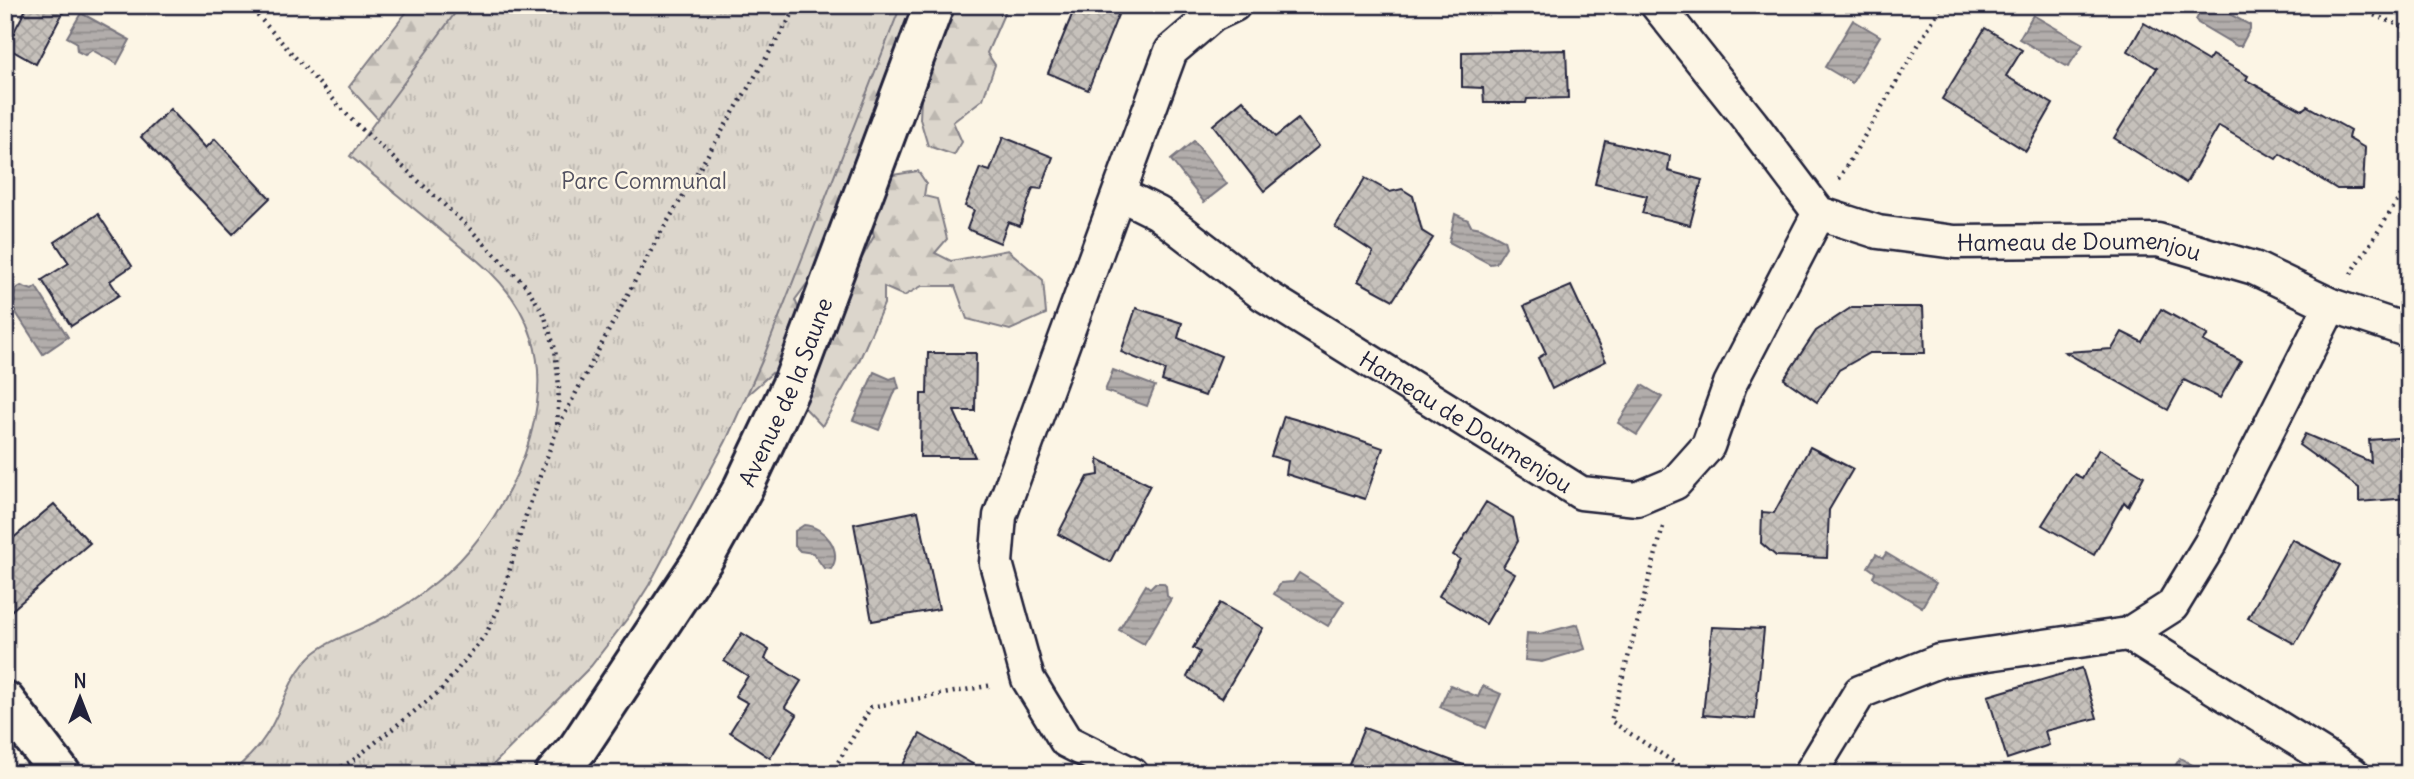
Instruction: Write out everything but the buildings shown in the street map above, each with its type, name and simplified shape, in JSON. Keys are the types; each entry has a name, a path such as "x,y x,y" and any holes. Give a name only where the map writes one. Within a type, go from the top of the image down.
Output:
{"street":[{"name":"Avenue de la Saune","path":"567,765 704,558 743,488 794,380 934,5"},
{"path":"1132,774 1066,741 1028,679 996,563 1000,516 1171,51 1213,15 1234,5"},
{"path":"1657,5 1752,124 1819,214"},
{"name":"Hameau de Doumenjou","path":"1120,194 1158,214 1264,295 1581,493 1637,499 1675,483 1708,446 1730,384 1819,214 1878,232 1955,242 2158,240 2254,268 2331,305 2409,331"},
{"path":"1810,774 1860,692 1939,661 2128,634 2172,606 2210,544 2331,305"},
{"path":"2128,634 2354,774"},
{"path":"5,701 61,774"}],"path":[{"path":"248,5 352,120 464,223 526,286 544,314 555,349 559,386 557,429"},
{"path":"327,774 352,761 440,691 486,634 498,609 525,518 557,429 657,239 798,5"},
{"path":"1819,214 1942,5"},
{"path":"2348,5 2409,29"},
{"path":"2331,305 2409,183"},
{"path":"1675,483 1611,721 1692,774"},
{"path":"831,774 871,707 1028,679"}],"green space":[{"path":"412,5 506,5 397,140 349,87"},
{"name":"Parc Communal","path":"461,5 901,5 762,361 726,441 649,585 591,666 484,774 229,774 263,741 293,679 313,654 401,608 460,561 501,504 518,472 530,438 537,404 538,370 532,338 517,305 487,269 350,156"},
{"path":"834,5 901,5 945,14 953,5 1007,7 987,53 995,65 983,99 953,122 962,142 954,155 928,146 920,119 923,57 820,266 795,300 808,331 836,305 874,236 867,203 893,175 918,171 926,183 924,196 937,199 947,239 935,253 951,261 1008,250 1043,280 1046,314 1010,330 967,319 955,286 922,286 904,296 884,287 884,304 859,361 822,426 772,373 747,395"}],"shaded area":[{"path":"2204,5 2213,5 2250,25 2241,46 2198,23 2196,20"},
{"path":"81,13 130,40 117,64 92,50 85,55 77,51 76,42 67,37"},
{"path":"2033,15 2083,44 2068,67 2019,39"},
{"path":"1853,20 1880,36 1852,83 1825,67"},
{"path":"1194,141 1227,184 1204,202 1171,160"},
{"path":"1455,214 1468,220 1471,226 1504,240 1506,247 1496,263 1490,264 1449,242"},
{"path":"21,286 32,290 36,287 68,337 43,354 11,305 15,302 16,289"},
{"path":"1113,370 1155,386 1147,406 1105,391"},
{"path":"874,372 890,379 896,377 899,388 896,389 879,430 853,420"},
{"path":"1642,385 1662,397 1637,435 1618,423"},
{"path":"804,525 818,530 830,541 835,555 831,569 824,568 813,553 800,551 795,546 795,531"},
{"path":"1886,553 1936,583 1922,607 1873,577 1875,572 1868,567 1876,554 1883,558"},
{"path":"1299,573 1344,601 1328,626 1274,594 1281,583 1293,582"},
{"path":"1155,583 1163,583 1166,586 1167,596 1171,599 1144,644 1119,630 1146,585 1150,588"},
{"path":"1578,624 1585,649 1542,662 1525,660 1527,633 1540,634"},
{"path":"1450,685 1478,697 1483,686 1501,694 1486,728 1440,707"},
{"path":"2180,758 2198,768 2194,774 2170,774"}]}
